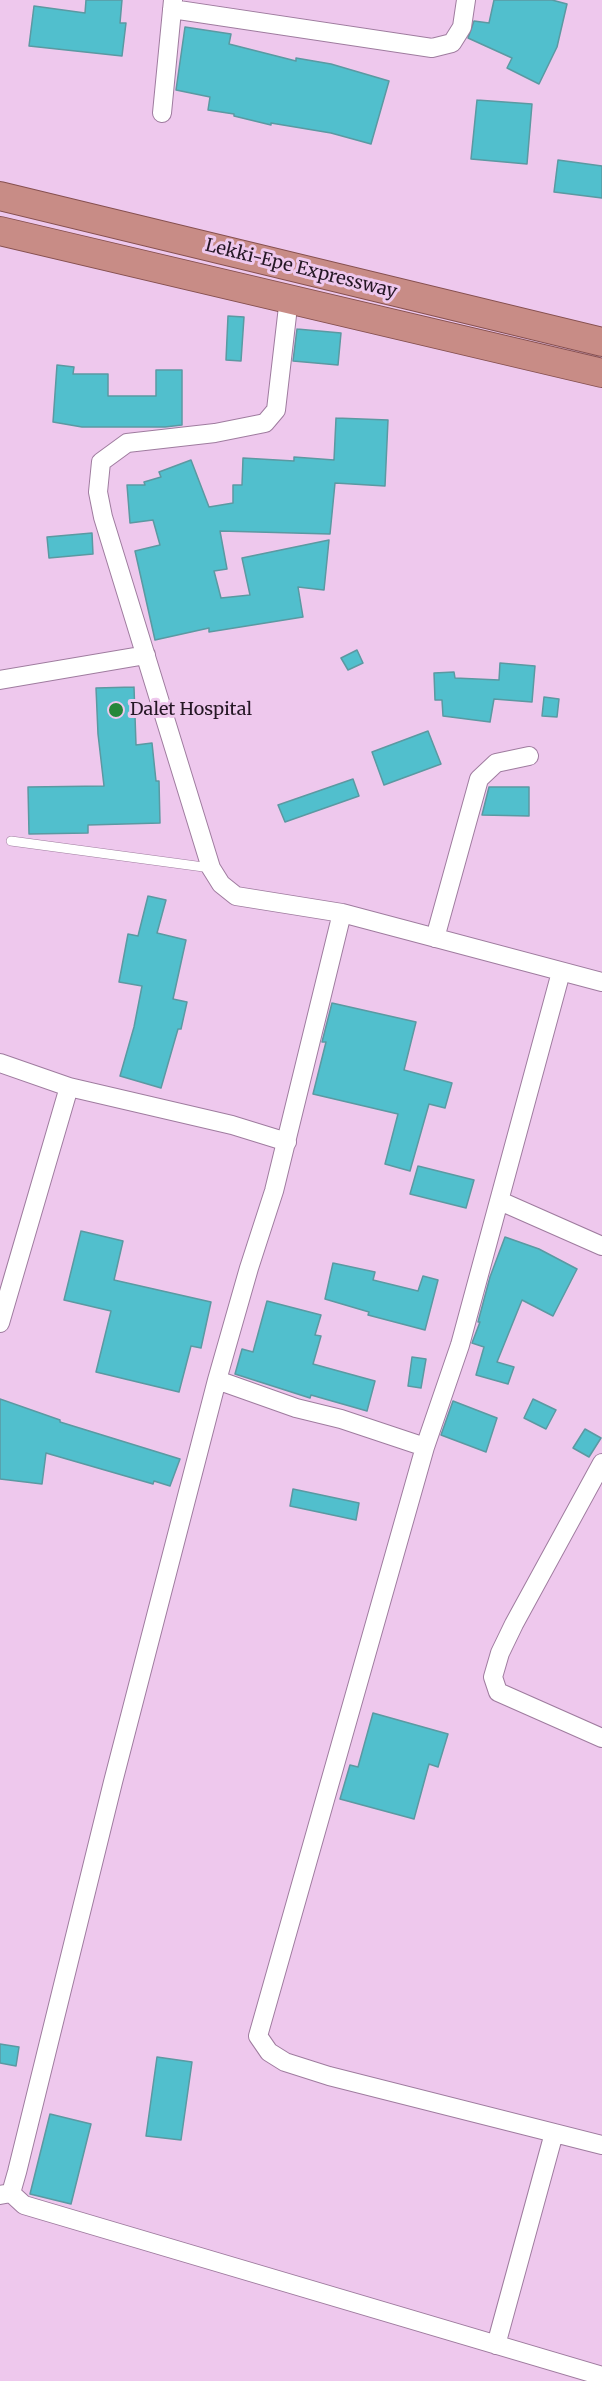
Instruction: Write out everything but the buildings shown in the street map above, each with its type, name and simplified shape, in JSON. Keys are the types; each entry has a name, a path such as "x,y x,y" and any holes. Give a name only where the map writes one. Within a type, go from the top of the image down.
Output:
{"highway":[{"name":"Lekki-Epe Expressway","path":"0,196 602,342"},
{"name":"Lekki-Epe Expressway","path":"0,231 602,373"}],"street":[{"path":"162,113 173,5 432,48 452,43 462,27 466,0"},
{"path":"289,298 276,410 265,423 215,433 128,443 101,462 98,492 103,517 211,868 221,884 236,896 342,913 602,982"},
{"path":"0,680 146,655"},
{"path":"435,938 479,779 496,763 529,756"},
{"path":"342,913 286,1142 217,1380 5,2194 24,2205 602,2376"},
{"path":"561,972 460,1345 425,1447 258,2036 269,2052 285,2062 602,2145"},
{"path":"0,1063 69,1087 232,1125 286,1142"},
{"path":"0,1323 5,1288 69,1087"},
{"path":"500,1201 602,1246"},
{"path":"217,1380 296,1408 341,1419 425,1447"},
{"path":"602,1463 514,1624 500,1653 492,1677 498,1692 602,1738"},
{"path":"496,2345 554,2133"}],"lane":[{"path":"11,841 211,868"}],"place":[{"name":"Dalet Hospital","path":"116,710"}]}
